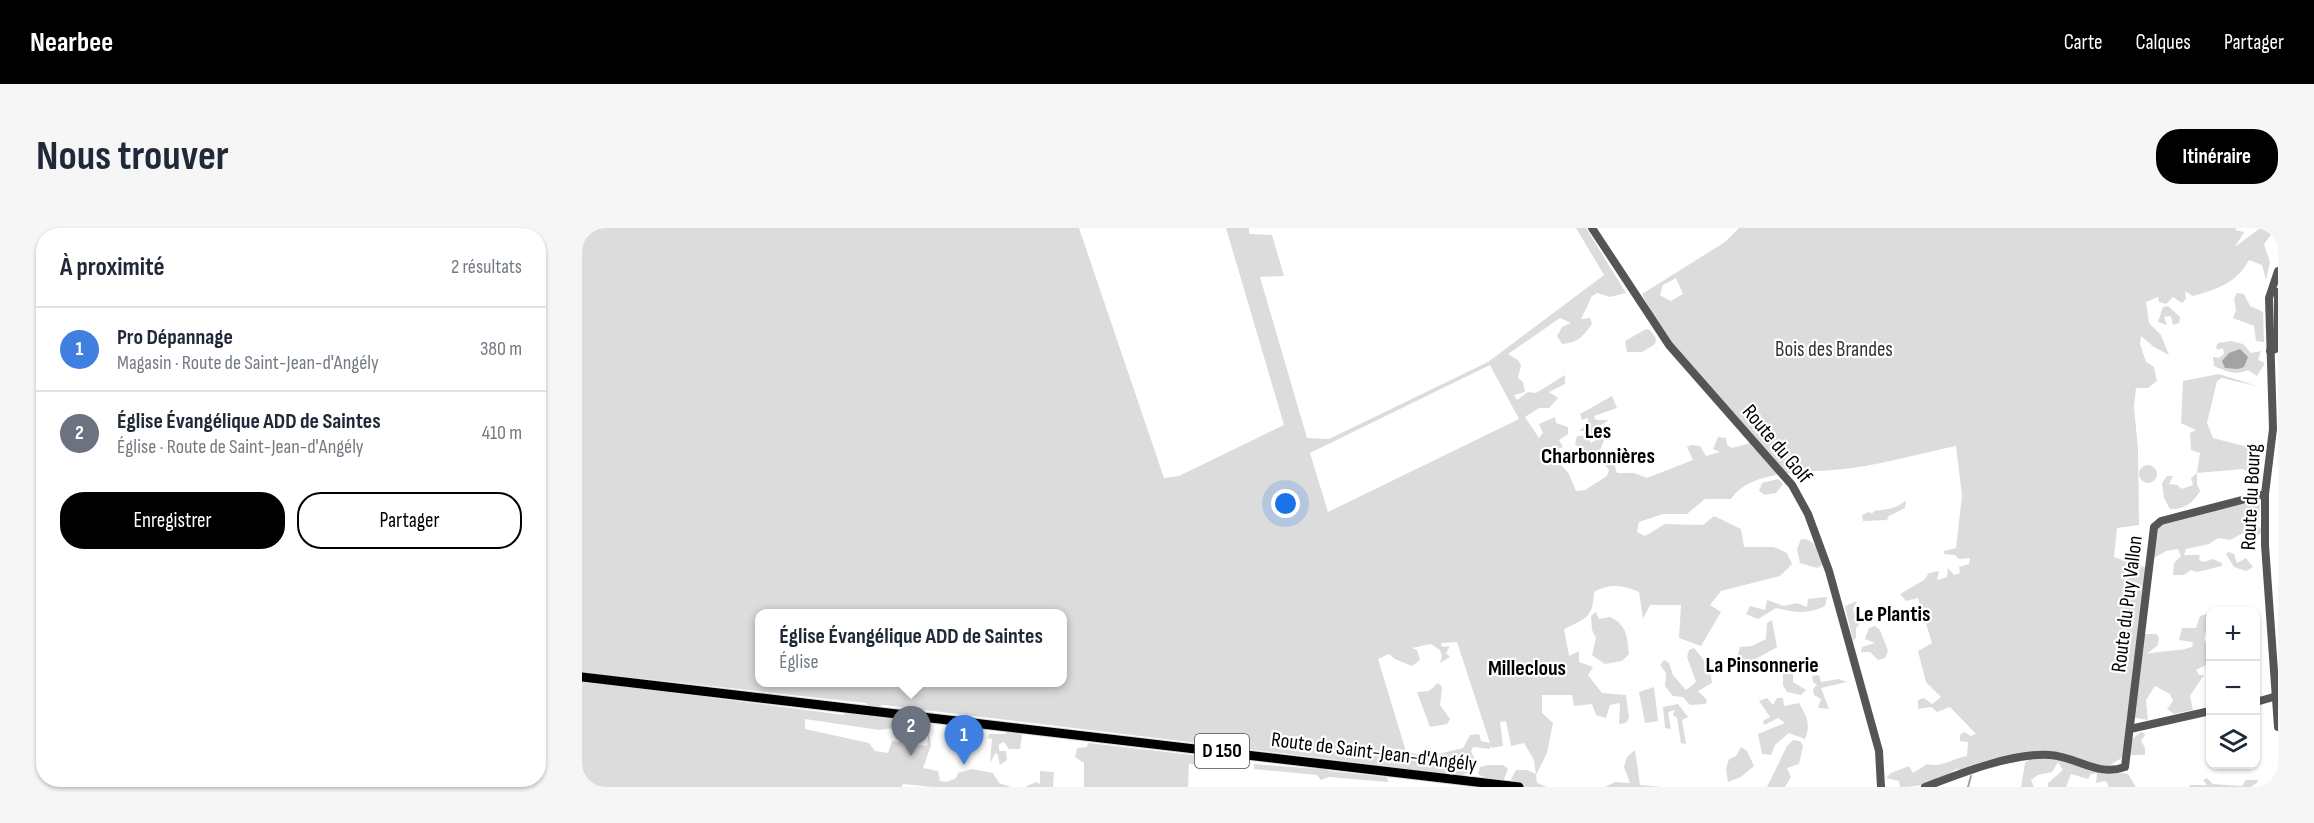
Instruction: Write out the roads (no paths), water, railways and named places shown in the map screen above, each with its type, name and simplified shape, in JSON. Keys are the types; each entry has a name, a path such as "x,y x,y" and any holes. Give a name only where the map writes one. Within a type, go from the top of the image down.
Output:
{"main road":[{"name":"Route de Saint-Jean-d'Angély","path":"582,678 1519,787"}],"street":[{"name":"Route du Golf","path":"1592,228 1669,345 1792,485 1808,514 1829,572 1879,750 1881,787"},
{"name":"Route du Bourg","path":"2278,271 2269,298 2270,351 2275,401 2272,448 2265,494 2265,545 2278,727"},
{"path":"2270,351 2278,348 2278,292"},
{"name":"Route du Puy Vallon","path":"2130,729 2154,527 2161,522 2265,494"},
{"path":"2260,701 2277,697"},
{"path":"1925,787 1974,769 2048,755 2110,772 2125,767 2130,729 2206,712"}],"waterway":[{"path":"1968,787 1971,776"}],"place":[{"name":"Église Évangélique ADD de Saintes","path":"911,756"},
{"name":"Pro Dépannage","path":"964,765"}],"district":[{"name":"Les Charbonnières","path":"1598,444"},
{"name":"Le Plantis","path":"1893,614"},
{"name":"La Pinsonnerie","path":"1762,665"},
{"name":"Milleclous","path":"1527,668"}],"park label":[{"name":"Bois des Brandes","path":"1834,349"}]}
